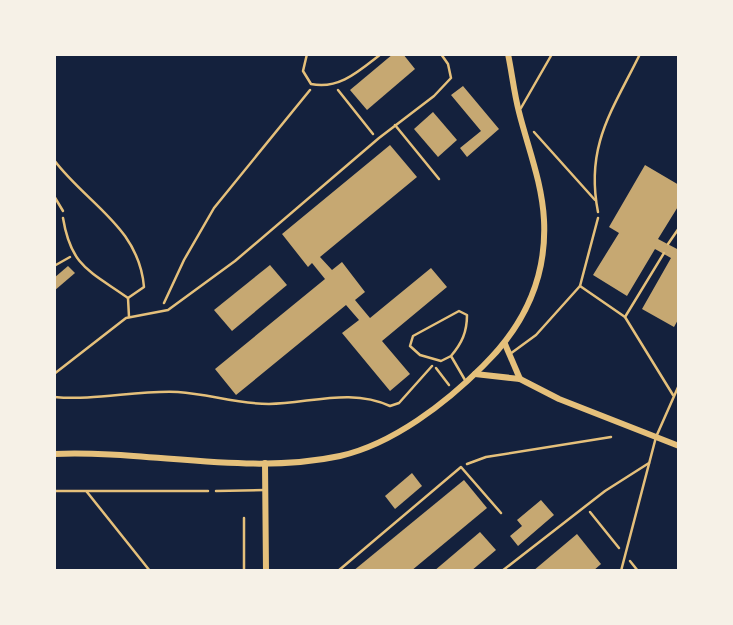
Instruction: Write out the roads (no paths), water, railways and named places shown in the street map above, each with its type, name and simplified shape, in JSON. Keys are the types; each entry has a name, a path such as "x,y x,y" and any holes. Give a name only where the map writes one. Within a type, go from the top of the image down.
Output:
{"street":[{"path":"54,454 265,463 329,458 370,446 407,426 466,383 505,344 534,295 543,260 544,220 537,174 519,111 508,54"},
{"path":"505,344 520,379"},
{"path":"475,374 520,379 548,395 679,446"},
{"path":"265,463 266,571"}],"lane":[{"path":"307,54 303,71 314,85 326,88 381,54"},
{"path":"54,374 130,317 167,310 235,261 377,140 434,96 451,78 448,64 441,54"},
{"path":"519,111 552,54"},
{"path":"396,125 439,179"},
{"path":"54,160 131,242 142,264 144,287 128,299"},
{"path":"63,218 67,243 74,256 128,299 130,317"},
{"path":"510,354 536,335 580,286 598,218"},
{"path":"668,244 679,228"},
{"path":"625,317 664,253"},
{"path":"580,286 625,317 673,395"},
{"path":"459,311 467,314 467,327 460,345 451,356 441,361 420,355 410,346 412,336 459,311"},
{"path":"451,356 466,383"},
{"path":"621,571 656,437 679,385"},
{"path":"502,571 649,463"},
{"path":"338,571 461,467 500,513"},
{"path":"216,491 265,490"}]}
